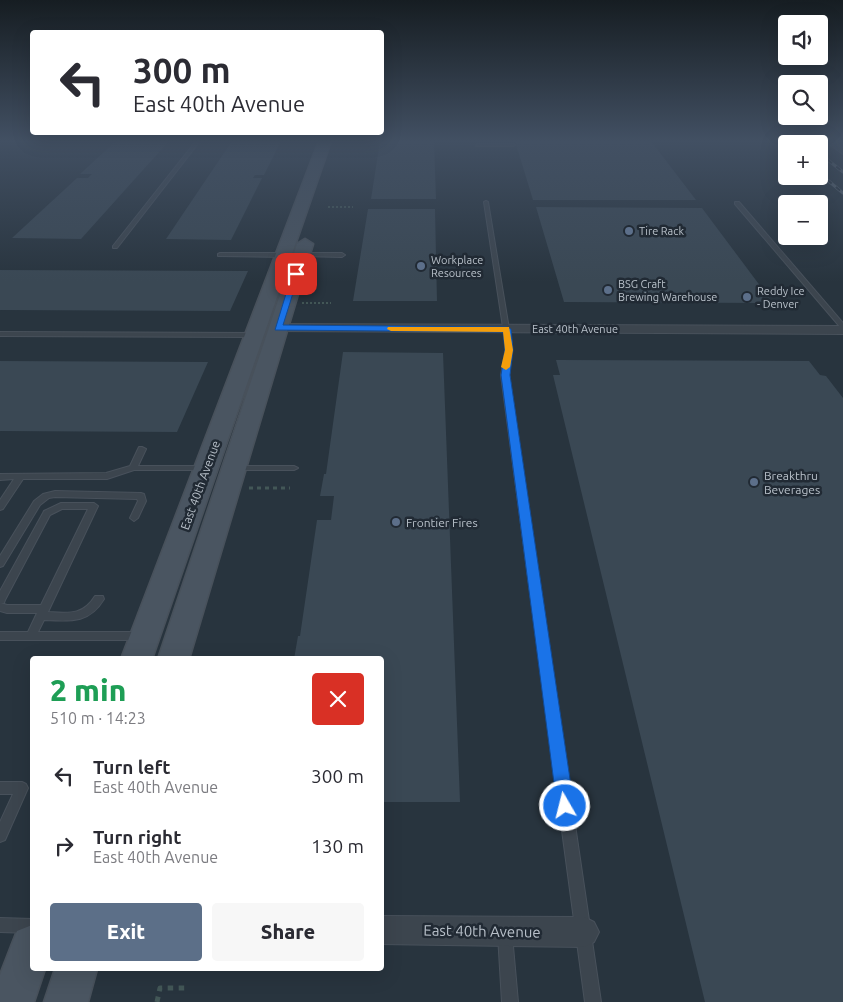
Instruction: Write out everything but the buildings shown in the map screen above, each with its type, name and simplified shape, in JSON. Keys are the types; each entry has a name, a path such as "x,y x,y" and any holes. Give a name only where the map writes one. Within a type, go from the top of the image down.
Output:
{"street":[{"name":"East 40th Avenue","path":"174,656 241,478 278,328 293,255 312,188"},
{"name":"East 40th Avenue","path":"140,647 268,298 310,229"},
{"path":"268,298 268,319 272,325 278,328"},
{"name":"East 40th Avenue","path":"278,328 843,329"},
{"path":"205,468 241,478"},
{"name":"East 40th Avenue","path":"384,930 584,932"},
{"path":"12,1002 30,952"},
{"path":"66,1002 75,971"}],"lane":[{"path":"115,247 161,188"},
{"path":"486,202 509,350 505,375 593,1002"},
{"path":"737,203 843,329"},
{"path":"220,255 342,255"},
{"path":"0,334 255,335"},
{"path":"133,468 142,449"},
{"path":"0,477 107,476 133,468 205,468"},
{"path":"241,478 294,468"},
{"path":"0,507 20,477"},
{"path":"0,564 37,503 46,496 141,496 142,501 134,518"},
{"path":"0,600 47,513 61,506 94,506 31,636"},
{"path":"0,607 42,612 88,614 95,608 99,599"},
{"path":"0,636 31,636 140,647"},
{"path":"0,788 22,788 0,836"},
{"path":"0,925 30,926"},
{"path":"505,931 510,1002"}],"path":[{"path":"328,207 353,207"},
{"path":"302,303 332,303"},
{"path":"241,478 290,488"},
{"path":"157,1002 160,988 185,988"}],"railway":[{"path":"837,188 843,193"}],"slow traffic":[{"path":"391,329 506,329 509,350 506,367"}],"place":[{"name":"Tire Rack","path":"629,231"},
{"name":"Workplace Resources","path":"421,266"},
{"name":"BSG Craft Brewing Warehouse","path":"608,290"},
{"name":"Reddy Ice - Denver","path":"747,297"},
{"name":"Breakthru Beverages","path":"754,482"},
{"name":"Frontier Fires","path":"396,522"}],"route":[{"path":"296,274 278,328 506,329 509,350 505,375 565,806"}]}
